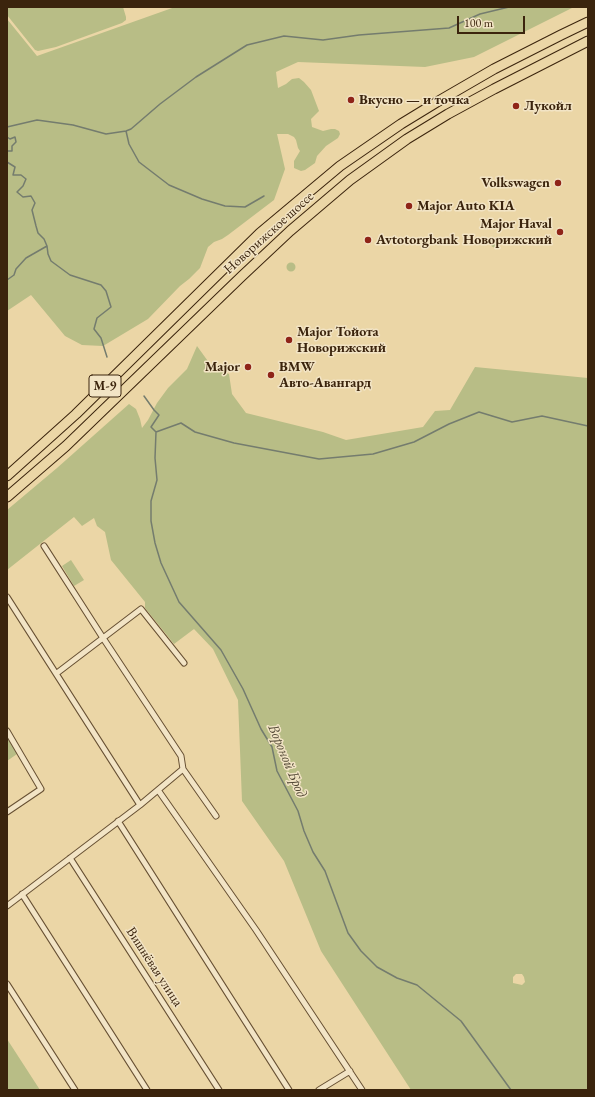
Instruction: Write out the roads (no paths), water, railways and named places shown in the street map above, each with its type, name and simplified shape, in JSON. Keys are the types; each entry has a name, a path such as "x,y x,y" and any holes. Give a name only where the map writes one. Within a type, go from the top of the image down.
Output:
{"highway":[{"name":"Новорижское шоссе","path":"7,476 76,414 260,233 340,166 401,124 437,102 494,69 588,22"},
{"name":"Новорижское шоссе","path":"7,497 66,446 285,236 350,180 407,139 448,114 588,41"}],"street":[{"path":"44,546 181,756 183,769 216,816"},
{"path":"7,596 140,805"},
{"path":"56,673 141,609 184,663"},
{"path":"7,732 42,789 7,812"},
{"path":"7,906 140,805 183,769"},
{"path":"158,790 256,930 362,1090"},
{"path":"118,821 289,1090"},
{"name":"Вишнёвая улица","path":"70,858 219,1090"},
{"path":"22,894 147,1090"},
{"path":"7,984 75,1090"},
{"path":"319,1090 350,1071"}],"waterway":[{"path":"7,127 37,120 73,125 106,134 126,131 131,129 160,104 196,77 247,45 284,36 323,40 359,35 449,28 480,14 509,7"},
{"path":"126,131 129,144 139,162 169,185 202,199 225,206 245,207 264,196"},
{"name":"Вороной Брод","path":"7,137 10,139 15,137 16,142 12,146 12,151 7,151"},
{"name":"Вороной Брод","path":"7,162 15,167 13,175 21,175 26,179 23,186 17,192 23,197 31,196 35,203 32,210 36,226 38,233 44,239 51,261 70,275 101,285 106,291 111,307 97,318 94,329 101,338 107,357"},
{"path":"7,280 14,275 16,269 26,258 47,246"},
{"name":"Вороной Брод","path":"144,396 159,415 151,427 156,432 155,458 157,480 151,501 151,521 155,543 161,563 179,602 221,650 243,689 261,729 272,747 277,771 298,811 304,831 313,852 325,871 348,933 361,951 377,967 397,978 417,985 461,1021 511,1090"},
{"path":"156,432 181,423 195,432 234,443 319,459 373,454 414,442 449,424 479,412 512,422 542,416 588,426"}],"place":[{"name":"Вкусно — и точка","path":"351,100"},
{"name":"Лукойл","path":"516,106"},
{"name":"Volkswagen","path":"558,183"},
{"name":"Major Auto KIA","path":"409,206"},
{"name":"Major Haval Новорижский","path":"560,232"},
{"name":"Avtotorgbank","path":"368,240"},
{"name":"Major Тойота Новорижский","path":"289,340"},
{"name":"Major","path":"248,367"},
{"name":"BMW Авто-Авангард","path":"271,375"}]}
